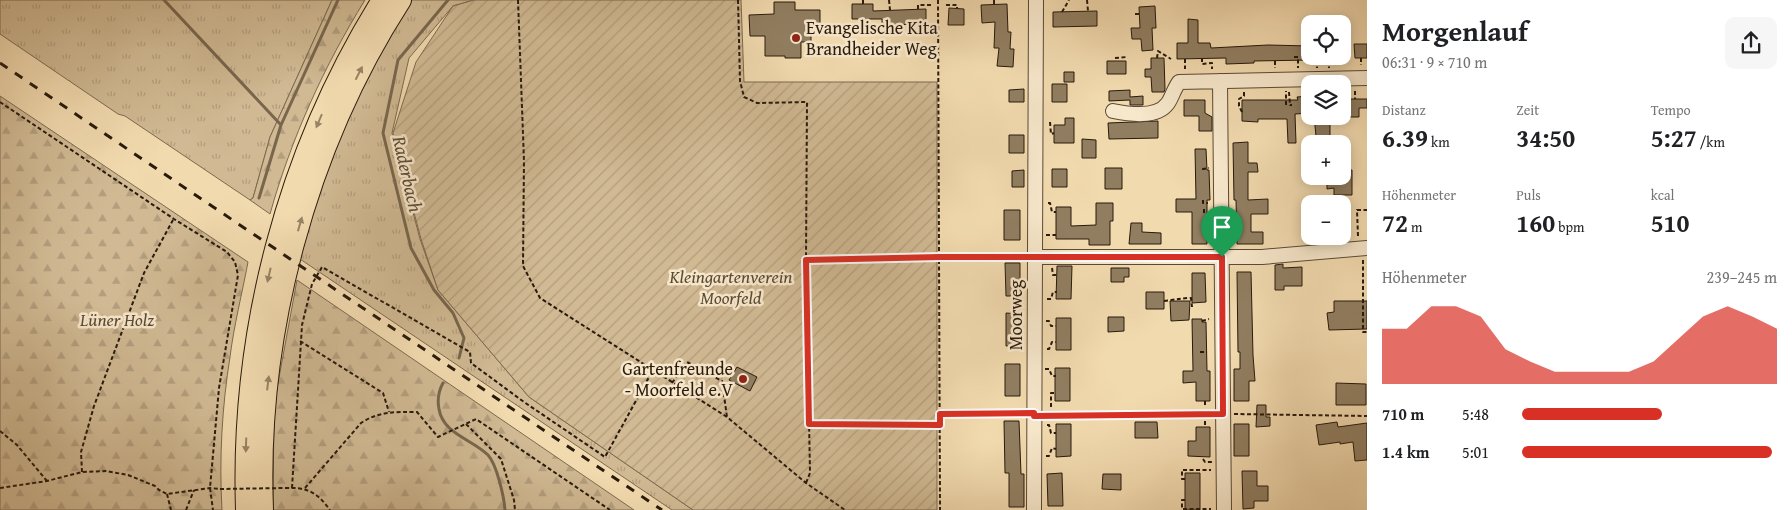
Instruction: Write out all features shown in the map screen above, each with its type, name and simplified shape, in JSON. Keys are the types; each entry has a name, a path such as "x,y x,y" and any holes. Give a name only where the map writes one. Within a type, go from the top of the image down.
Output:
{"highway":[{"path":"246,510 246,443 253,361 260,313 280,232 301,165 331,92 382,0"},
{"path":"263,510 264,416 270,362 277,319 298,235 316,177 348,97 375,42 401,0"}],"street":[{"name":"Moorweg","path":"1034,510 1036,0"},
{"path":"1113,111 1125,113 1155,112 1162,109 1167,104 1179,82 1367,78"},
{"path":"1220,81 1224,510"},
{"path":"1035,257 1262,257 1363,248"}],"path":[{"path":"518,0 524,161 523,266 540,298 727,417 806,483 845,510"},
{"path":"738,0 740,81 744,97 757,103 807,102 806,260 810,473 806,483"},
{"path":"890,0 890,10"},
{"path":"938,0 940,510"},
{"path":"1062,12 1069,0"},
{"path":"1088,0 1088,11"},
{"path":"918,9 918,5 931,5"},
{"path":"946,5 957,5 957,8"},
{"path":"1134,14 1139,14"},
{"path":"1157,58 1158,51 1171,59"},
{"path":"1115,58 1127,57"},
{"path":"1289,80 1290,105 1292,105"},
{"path":"1242,112 1239,106 1239,99 1244,96 1244,81"},
{"path":"0,102 174,219 227,252 235,262 238,275 219,388 210,488 213,510"},
{"path":"1050,122 1051,134 1054,133"},
{"path":"1204,209 1204,214"},
{"path":"1367,210 1357,210 1365,275 1363,332 1367,332"},
{"path":"82,472 81,452 94,406 144,273 174,219"},
{"path":"806,260 1035,257"},
{"path":"292,488 300,340 312,284 322,267 470,352 472,363 524,402 605,457 653,370"},
{"path":"1164,301 1176,298 1191,298 1192,307"},
{"path":"300,340 383,393 389,412"},
{"path":"1200,352 1207,352"},
{"path":"672,383 687,362 722,381 727,417"},
{"path":"1050,407 1051,393 1055,393"},
{"path":"1205,401 1205,407"},
{"path":"305,488 361,422 372,416 389,412 417,412 438,437 476,419 610,510"},
{"path":"940,414 1367,416"},
{"path":"1205,421 1205,427"},
{"path":"466,424 501,459 514,500 515,510"},
{"path":"809,424 940,425"},
{"path":"0,431 17,445 47,481"},
{"path":"1186,479 1182,479 1182,470 1223,470"},
{"path":"0,488 47,481 82,472 106,471 128,475 155,486 167,494 210,488 305,488 318,496 330,510"},
{"path":"186,510 194,490"},
{"path":"167,494 170,510"},
{"path":"1185,500 1182,500 1182,509 1224,510"}],"green space":[{"path":"0,0 332,0 270,137 253,198 250,200 0,34"},
{"path":"332,0 365,0 322,77 298,131 270,214 250,200 253,198 270,137"},
{"path":"411,0 474,0 453,6 409,58 392,133 420,239 438,290 529,397 693,510 672,510 300,259 325,167 383,38"},
{"name":"Kleingartenverein Moorfeld","path":"474,0 741,0 744,82 937,82 937,510 693,510 529,397 438,290 421,239 393,133 416,62 453,6"},
{"name":"Lüner Holz","path":"0,96 248,262 234,333 225,395 221,452 222,510 0,510"},
{"path":"297,280 634,510 273,510 274,405"}],"building":[{"path":"774,2 795,2 795,10 820,10 820,26 811,26 811,42 801,42 801,58 765,56 765,36 750,36 749,15 774,14"},
{"path":"852,4 873,4 873,11 926,9 926,24 882,25 882,19 852,19"},
{"path":"1007,4 1008,32 1011,32 1010,49 1014,49 1013,67 997,66 999,48 994,48 995,22 982,23 981,5"},
{"path":"1155,6 1156,28 1152,28 1153,50 1142,51 1141,39 1132,39 1131,28 1140,28 1139,7"},
{"path":"949,8 964,9 964,25 948,25"},
{"path":"1097,11 1097,26 1053,27 1053,12"},
{"path":"1188,19 1198,20 1198,43 1210,43 1211,48 1268,45 1301,46 1301,60 1254,61 1254,63 1226,64 1226,58 1177,59 1177,43 1188,43"},
{"path":"1354,44 1367,44 1367,58 1355,58"},
{"path":"1151,58 1164,58 1164,92 1152,92 1151,77 1145,77 1145,69 1151,69"},
{"path":"1107,61 1126,61 1126,74 1107,74"},
{"path":"1064,72 1074,72 1074,82 1064,82"},
{"path":"1052,84 1067,84 1067,102 1052,102"},
{"path":"1024,89 1024,102 1009,102 1009,90"},
{"path":"1130,90 1130,97 1143,96 1143,105 1130,105 1130,100 1109,101 1109,91"},
{"path":"1297,97 1301,97 1301,114 1295,114 1296,143 1288,143 1287,119 1258,119 1258,122 1242,121 1242,100 1298,100"},
{"path":"1351,99 1367,99 1367,108 1359,108 1359,117 1351,117"},
{"path":"1184,100 1205,100 1205,113 1212,117 1212,131 1199,131 1199,116 1184,116"},
{"path":"1065,118 1074,118 1074,143 1054,143 1054,125 1065,125"},
{"path":"1158,121 1158,138 1109,139 1108,123"},
{"path":"1315,125 1330,125 1330,135 1316,135"},
{"path":"1009,135 1024,135 1024,153 1009,153"},
{"path":"1082,139 1096,140 1096,158 1082,158"},
{"path":"1248,142 1248,163 1257,163 1258,172 1248,172 1248,200 1268,199 1268,214 1251,214 1251,232 1263,232 1263,244 1237,244 1233,143"},
{"path":"1195,149 1206,149 1207,170 1209,170 1210,200 1207,200 1207,244 1192,244 1192,212 1176,212 1176,199 1196,199"},
{"path":"1105,168 1122,168 1122,189 1105,189"},
{"path":"1052,169 1067,169 1067,187 1052,187"},
{"path":"1024,170 1024,187 1012,187 1012,171"},
{"path":"1351,170 1352,195 1334,195 1334,188 1327,189 1327,185 1351,185"},
{"path":"1096,203 1113,203 1113,221 1110,221 1110,245 1089,245 1089,239 1056,239 1056,207 1071,207 1071,226 1096,225"},
{"path":"1004,210 1020,210 1020,240 1004,240"},
{"path":"1131,223 1142,223 1142,232 1161,233 1161,244 1129,244"},
{"path":"1005,263 1020,263 1020,296 1006,296"},
{"path":"1283,264 1283,268 1302,267 1302,286 1284,286 1284,290 1275,290 1275,265"},
{"path":"1057,266 1072,266 1071,299 1056,299"},
{"path":"1111,268 1129,268 1129,277 1124,277 1124,282 1111,282"},
{"path":"1237,272 1251,272 1255,381 1249,381 1249,401 1234,401 1234,369 1240,369"},
{"path":"1192,273 1205,273 1206,302 1192,303"},
{"path":"1146,292 1164,292 1164,309 1146,309"},
{"path":"1170,301 1190,301 1189,320 1171,321"},
{"path":"1334,301 1367,301 1367,329 1329,330 1327,313 1334,312"},
{"path":"1006,313 1021,314 1020,346 1006,346"},
{"path":"1108,317 1124,317 1124,331 1108,332"},
{"path":"1056,318 1071,318 1071,350 1056,350"},
{"path":"1192,319 1202,319 1202,322 1206,322 1207,371 1210,371 1210,401 1196,401 1196,382 1183,383 1183,371 1193,371"},
{"path":"1005,364 1020,364 1020,396 1005,396"},
{"name":"Gartenfreunde - Moorfeld e.V","path":"737,367 757,377 750,391 729,380"},
{"path":"1055,368 1070,368 1070,401 1055,401"},
{"path":"1336,383 1366,384 1366,405 1336,405"},
{"path":"1257,405 1266,405 1266,417 1270,417 1270,426 1256,427"},
{"path":"1004,421 1019,421 1021,474 1024,474 1024,507 1009,507 1009,473 1005,473"},
{"path":"1135,422 1157,422 1158,438 1135,438"},
{"path":"1337,422 1338,427 1367,423 1367,460 1355,461 1353,442 1319,445 1316,425"},
{"path":"1056,424 1071,424 1071,456 1056,457"},
{"path":"1234,424 1249,424 1249,456 1234,456"},
{"path":"1196,427 1210,427 1210,457 1188,456 1188,441 1196,441"},
{"path":"1242,471 1257,471 1257,486 1268,486 1268,501 1254,501 1254,508 1243,509"},
{"path":"1062,473 1063,506 1048,506 1047,474"},
{"path":"1185,473 1200,473 1200,510 1185,510"},
{"path":"1103,474 1121,474 1121,490 1102,489"}],"waterway":[{"path":"164,0 281,125 338,0"},
{"name":"Raderbach","path":"448,0 398,60 383,133 411,248 434,290 453,313 464,338 459,358"},
{"path":"259,198 281,125"},
{"name":"Raderbach","path":"443,383 438,399 442,417 452,430 488,455 500,481 505,510"}],"railway":[{"path":"0,63 662,510"}],"place":[{"name":"Evangelische Kita Brandheider Weg","path":"796,38"},
{"name":"Gartenfreunde - Moorfeld e.V","path":"743,379"}],"route":[{"path":"939,257 1222,257 1223,414 1034,416 1034,413 940,414 940,425 809,424 806,260 939,257"}]}
